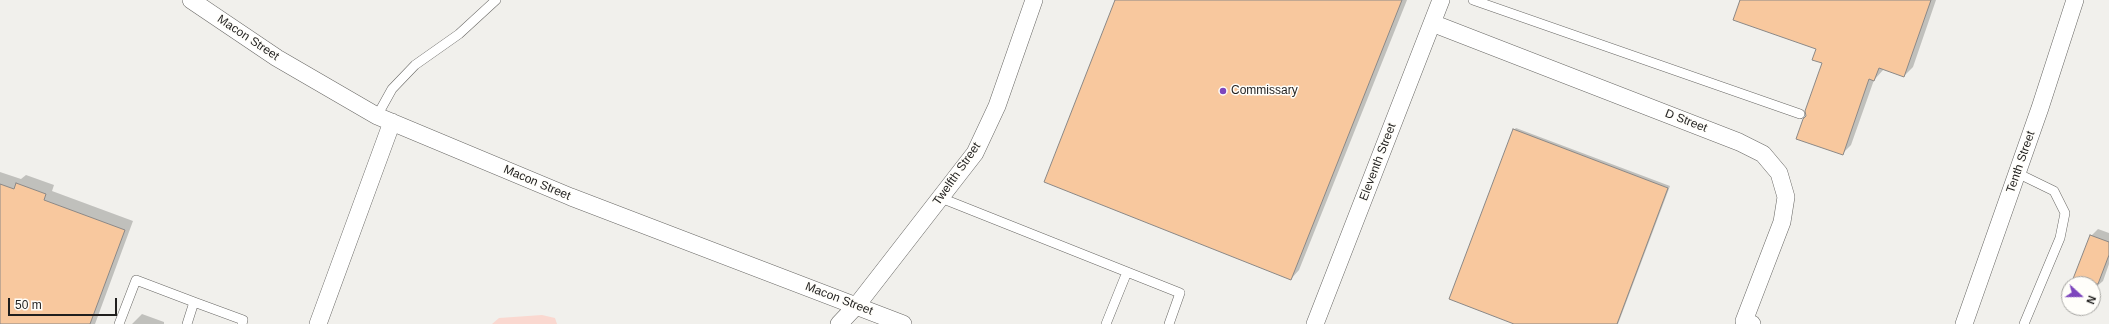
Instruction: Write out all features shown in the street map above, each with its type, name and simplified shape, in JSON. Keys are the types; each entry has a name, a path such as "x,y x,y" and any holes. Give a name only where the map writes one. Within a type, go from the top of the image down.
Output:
{"street":[{"name":"Macon Street","path":"191,0 277,58 384,120 571,197 857,305 903,324"},
{"name":"Twelfth Street","path":"839,324 857,305 975,152 998,106 1034,0"},
{"name":"Eleventh Street","path":"1315,324 1441,0"},
{"name":"Tenth Street","path":"1964,324 2017,173 2075,0"},
{"name":"D Street","path":"1432,22 1739,142 1763,154 1779,173 1786,197 1782,222 1744,321 1752,324"},
{"path":"318,324 384,120"}],"lane":[{"path":"384,120 392,89 415,65 459,34 496,0"},
{"path":"1473,0 1800,114"},
{"path":"2017,173 2054,191 2065,213 2060,238 2024,324"},
{"path":"941,198 1180,293 1169,324"},
{"path":"1106,324 1127,272"},
{"path":"119,324 136,280 243,320 242,324"},
{"path":"187,324 194,302"}],"shaded area":[{"path":"542,315 555,318 557,324 492,324 499,318"}],"building":[{"name":"Commissary","path":"1115,0 1402,0 1291,280 1044,182"},
{"path":"1740,0 1931,0 1904,77 1879,68 1874,81 1869,79 1843,155 1796,139 1803,119 1806,116 1805,111 1822,63 1812,60 1816,49 1733,20"},
{"path":"1513,129 1668,188 1617,324 1514,324 1449,299"},
{"path":"16,183 46,194 44,200 125,230 90,324 0,324 0,184 14,189"},
{"path":"2090,235 2109,242 2109,255 2101,276 2074,276"}],"place":[{"name":"Commissary","path":"1223,91"}]}
